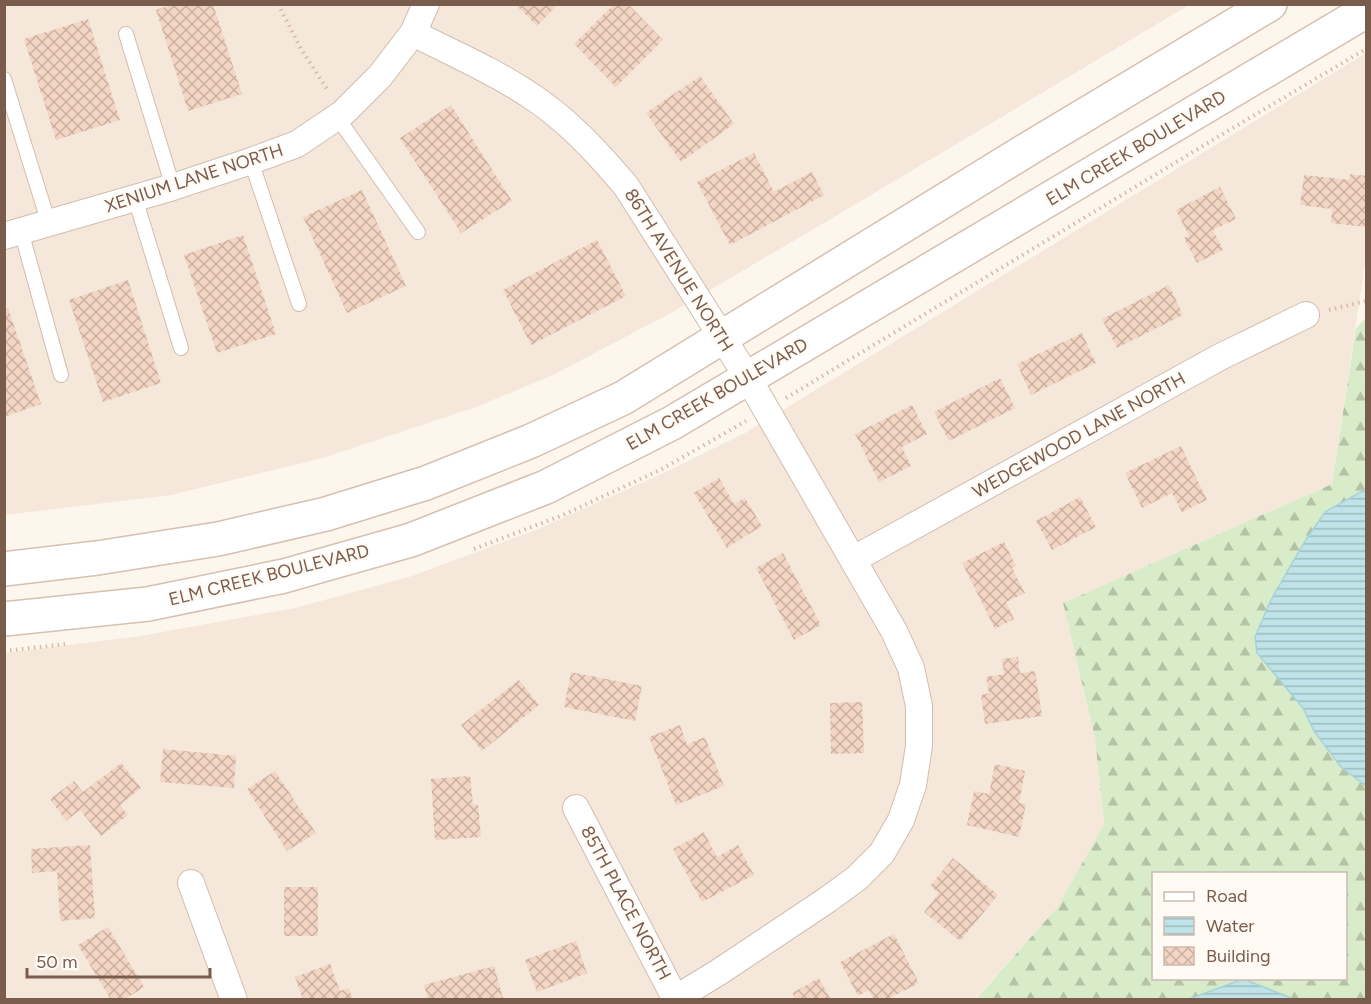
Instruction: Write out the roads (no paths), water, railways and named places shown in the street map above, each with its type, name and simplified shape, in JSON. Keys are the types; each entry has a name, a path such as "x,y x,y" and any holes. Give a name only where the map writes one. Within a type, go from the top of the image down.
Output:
{"main road":[{"path":"4,570 218,539 326,514 426,483 531,441 623,398 1269,4"},
{"name":"ELM CREEK BOULEVARD","path":"4,619 148,604 284,576 411,540 546,487 672,423 1366,11"}],"street":[{"path":"413,33 426,4"},
{"name":"XENIUM LANE NORTH","path":"13,234 173,187 297,144 340,115 380,76 413,33"},
{"name":"86TH AVENUE NORTH","path":"413,33 490,71 529,94 606,161 626,186 748,378 854,559 894,631 911,668 919,706 919,746 914,785 901,820 882,853 857,878 827,900 674,999"},
{"name":"WEDGEWOOD LANE NORTH","path":"854,559 1220,357 1306,315"},
{"name":"85TH PLACE NORTH","path":"576,808 674,999"},
{"path":"191,883 234,999"}],"lane":[{"path":"126,34 173,187"},
{"path":"4,79 49,224"},
{"path":"340,115 418,232"},
{"path":"251,161 299,304"},
{"path":"135,198 181,348"},
{"path":"13,234 60,375"}],"water":[{"path":"1366,489 1366,786 1341,767 1314,731 1303,708 1257,653 1255,637 1269,604 1288,570 1325,512"},
{"path":"1246,980 1294,999 1189,999"}]}
